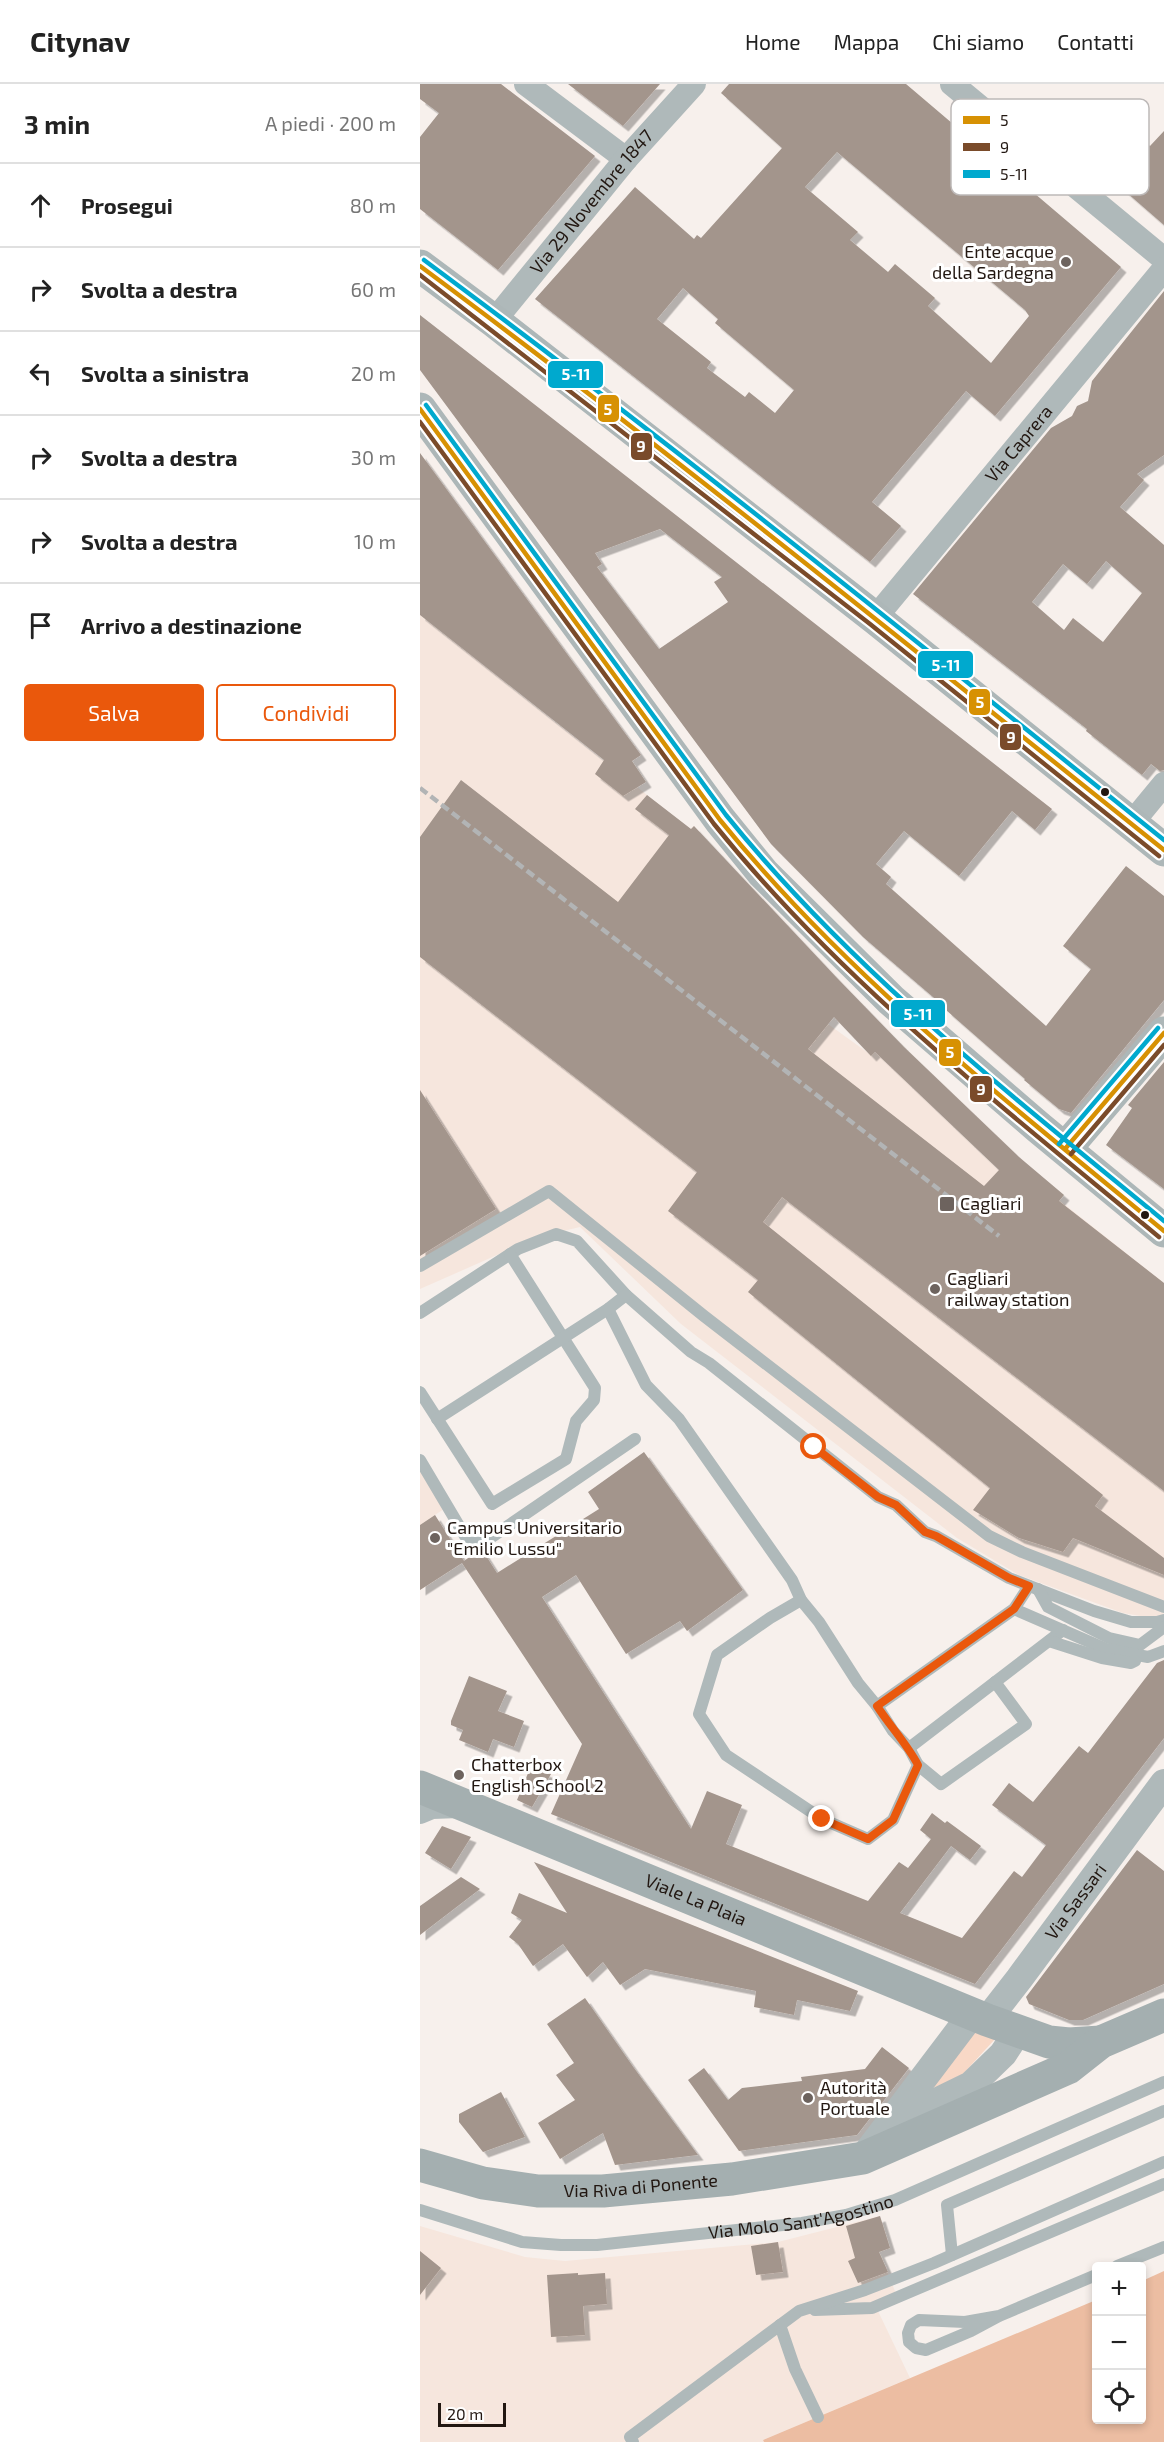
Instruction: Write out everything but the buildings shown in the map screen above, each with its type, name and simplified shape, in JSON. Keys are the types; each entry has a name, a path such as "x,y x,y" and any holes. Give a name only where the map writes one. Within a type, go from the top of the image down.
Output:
{"main road":[{"path":"420,266 875,618 1164,850"},
{"path":"420,409 713,810 763,873 891,1000 1164,1231"},
{"path":"1065,1149 1164,1033"},
{"name":"Viale La Plaia","path":"420,1788 468,1806 973,2022"},
{"path":"863,2158 1068,2068 1101,2042 1164,2015"},
{"path":"973,2022 1018,2031 1049,2042 1069,2044 1101,2042"},
{"name":"Via Riva di Ponente","path":"420,2165 483,2183 538,2191 603,2191 732,2179 863,2158"}],"street":[{"path":"526,84 626,159"},
{"name":"Via 29 Novembre 1847","path":"494,321 626,159 694,84"},
{"path":"952,84 970,99"},
{"path":"1086,195 1164,259"},
{"name":"Via Caprera","path":"875,618 1164,269"},
{"path":"1131,824 1164,784"},
{"name":"Via Sassari","path":"863,2158 973,2022 1020,1979 1164,1784"},
{"path":"420,1812 432,1807 468,1806"},
{"name":"Via Sassari","path":"889,2126 964,2090 1003,2054 1018,2031"}],"lane":[{"path":"420,1266 549,1191 704,1316 989,1536 1022,1552 1164,1607"},
{"path":"420,1313 518,1249 556,1234 577,1240 626,1295 691,1352 709,1363 878,1497 896,1505 925,1532 1009,1578 1103,1614 1131,1622 1164,1620"},
{"path":"420,1392 492,1504 566,1459 576,1420 594,1400 595,1388 510,1254"},
{"path":"437,1419 608,1309 626,1295"},
{"path":"608,1309 646,1385 686,1429 792,1580 801,1600 819,1622 858,1683 877,1706 893,1731 909,1748 918,1765 941,1784 1026,1724 996,1682"},
{"path":"420,1460 465,1536 483,1543 635,1439"},
{"path":"877,1706 1014,1609 1034,1588"},
{"path":"1034,1588 1048,1607 1117,1641 1140,1645 1164,1627"},
{"path":"801,1600 770,1618 717,1655 699,1714 726,1755 822,1819 868,1839 893,1820 918,1765"},
{"path":"1014,1609 1107,1649 1148,1657"},
{"path":"909,1748 1063,1630"},
{"path":"1049,1641 1102,1658 1131,1663 1164,1651"},
{"name":"Via Molo Sant'Agostino","path":"420,2210 522,2242 561,2245 597,2245 802,2223 846,2215 895,2200 1164,2082"},
{"path":"952,2255 946,2205 1164,2111"},
{"path":"633,2442 630,2437 799,2311 865,2290 952,2255 1164,2162"},
{"path":"799,2311 872,2308 1164,2184"},
{"path":"1128,2262 1164,2247"},
{"path":"999,2316 965,2322 919,2320 910,2325 909,2342 915,2348 926,2350 1092,2277"},
{"path":"780,2325 795,2369 818,2416"}],"shaded area":[{"path":"420,615 690,829 694,826 727,863 828,1024 871,1055 875,1052 1028,1198 1059,1200 1164,1283 1164,1620 1123,1613 1019,1575 957,1538 681,1324 580,1227 538,1237 420,1289"},
{"name":"Campus Universitario \"Emilio Lussu\"","path":"420,1466 447,1507 435,1515 464,1561 420,1590"},
{"path":"972,2028 996,2038 962,2075 923,2093"},
{"path":"880,2216 890,2248 879,2252 899,2301 878,2311 910,2378 763,2440 764,2442 420,2442 420,2226 525,2257 565,2261 778,2242"},
{"path":"1164,2271 1164,2442 764,2442 763,2440 1092,2302 1092,2424 1146,2424 1146,2279"}],"railway":[{"path":"420,788 999,1236"}],"transit line":[{"name":"5-11","path":"424,260 705,474 1164,840"},
{"name":"5","path":"420,266 702,481 1164,850"},
{"name":"9","path":"420,275 870,624 1159,856"},
{"name":"5-11","path":"426,405 726,815 774,872 826,926 934,1029 1164,1221"},
{"name":"5","path":"420,409 720,820 769,877 875,985 989,1086 1164,1231"},
{"name":"9","path":"420,422 714,824 763,882 815,937 926,1041 1159,1237"},
{"name":"5-11","path":"1059,1144 1158,1028"},
{"name":"5","path":"1065,1149 1164,1033"},
{"name":"9","path":"1071,1154 1164,1045"}],"place":[{"name":"Ente acque della Sardegna","path":"1066,262"},
{"name":"Cagliari","path":"947,1204"},
{"name":"Cagliari railway station","path":"935,1289"},
{"name":"Campus Universitario \"Emilio Lussu\"","path":"435,1538"},
{"name":"Chatterbox English School 2","path":"459,1775"},
{"name":"Autorità Portuale","path":"808,2098"}],"route":[{"path":"814,1447 878,1497 896,1505 925,1532 1009,1578 1029,1586 1014,1609 877,1706 893,1731 909,1748 918,1765 893,1820 868,1839 822,1819"}]}
